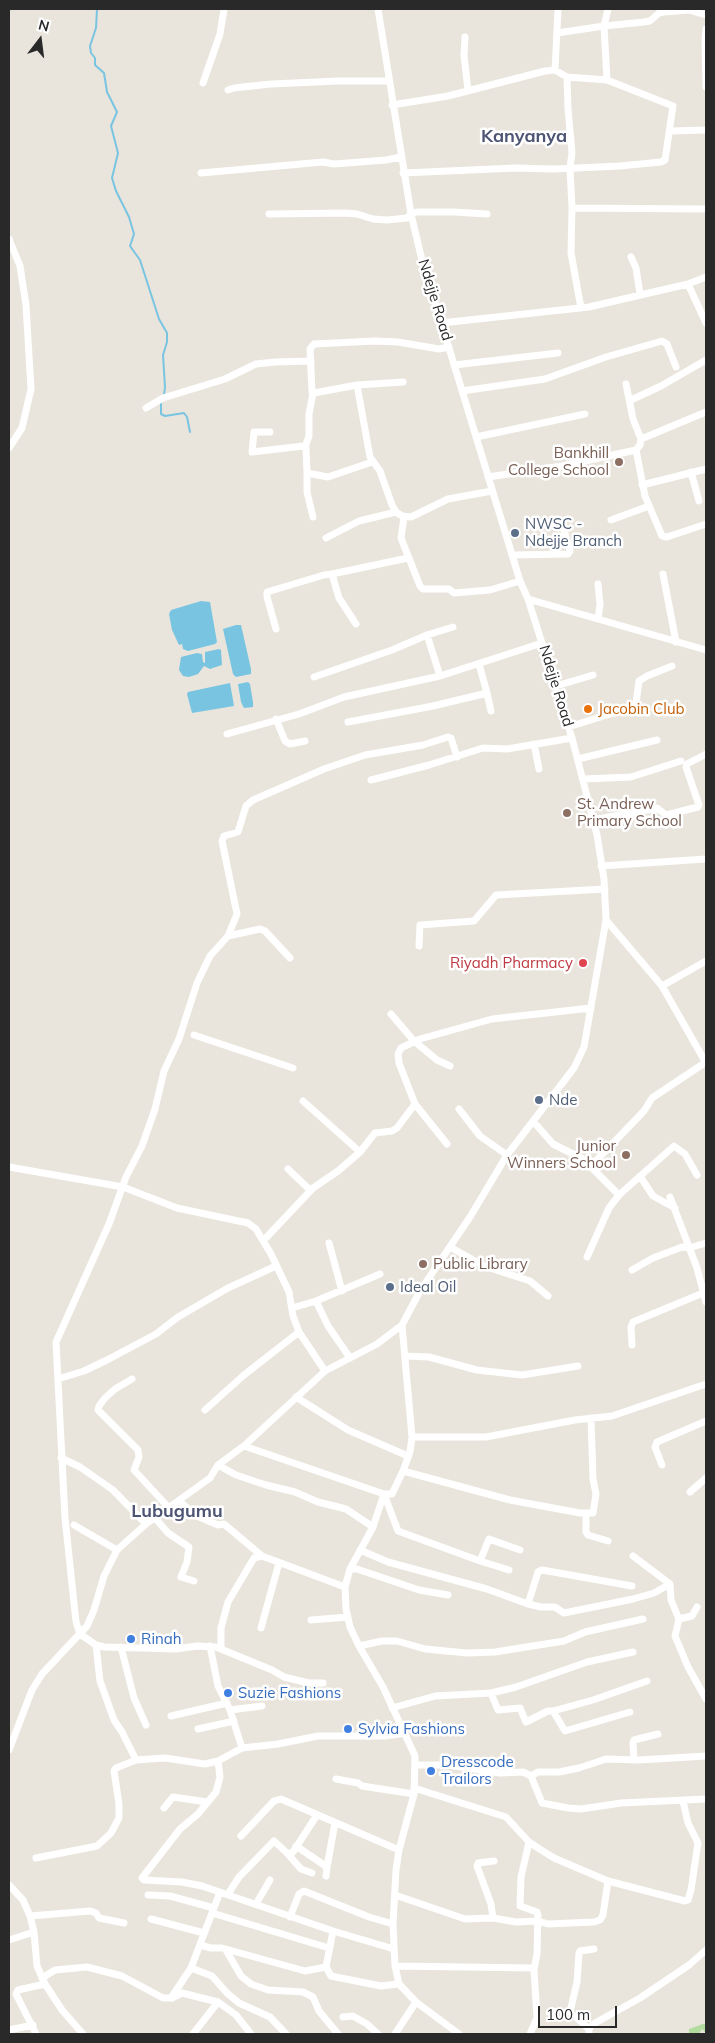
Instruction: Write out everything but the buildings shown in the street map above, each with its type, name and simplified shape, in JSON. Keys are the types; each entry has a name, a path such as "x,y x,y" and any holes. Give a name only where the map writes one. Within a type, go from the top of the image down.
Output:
{"street":[{"path":"203,83 220,34 224,9"},
{"name":"Ndejje Road","path":"378,9 388,81 411,214 441,323 492,491 578,759 593,820 605,889 606,920 584,1047 580,1060 507,1155 450,1247 420,1290 402,1325"},
{"path":"555,70 558,9"},
{"path":"607,80 604,26 608,9"},
{"path":"557,33 644,22 654,19 659,13 689,10 706,15"},
{"path":"706,29 704,39 706,87"},
{"path":"465,37 464,63 468,90"},
{"path":"392,105 448,96 518,76 555,70 567,76 607,80 674,106 666,158 661,162 570,168 515,168 404,173"},
{"path":"567,76 572,154 570,168 572,208 571,253 581,308"},
{"path":"228,90 271,84 388,81"},
{"path":"670,131 706,130"},
{"path":"200,173 323,162 334,164 386,160 401,157"},
{"path":"572,208 706,209"},
{"path":"269,214 346,213 372,219 387,220 407,218 411,214 454,212 487,214"},
{"path":"9,239 20,266 26,305 31,388 22,428 9,448"},
{"path":"631,258 636,268 640,294"},
{"path":"441,323 581,308 688,284 706,277"},
{"path":"688,284 706,323"},
{"path":"313,517 308,492 305,447 310,436 309,414 313,393 310,349 312,346 330,342 375,341 398,342 439,349 449,347"},
{"path":"462,391 546,380 606,357 662,341 667,344 676,367"},
{"path":"454,365 558,352"},
{"path":"631,400 706,360"},
{"path":"146,408 163,398 225,379 256,364 311,362"},
{"path":"313,393 357,385 403,382"},
{"path":"488,477 562,466 636,450 640,445 641,438 633,419 631,400 626,384"},
{"path":"357,385 372,462 380,471 396,512 404,517 414,516 448,499 492,491"},
{"path":"641,438 706,412"},
{"path":"476,437 585,414"},
{"path":"270,432 253,433 251,451 253,454 284,448 305,447"},
{"path":"636,450 642,484 661,534 664,537 706,524"},
{"path":"307,473 328,477 372,462"},
{"path":"642,484 706,469"},
{"path":"692,472 699,501"},
{"path":"611,520 649,506"},
{"path":"326,538 359,521 396,512"},
{"path":"404,517 401,538 420,586 423,589 449,589 454,592 490,590 520,581"},
{"path":"512,555 568,554 570,551 564,530"},
{"path":"276,629 267,592 332,574 408,558"},
{"path":"332,574 339,598 356,624"},
{"path":"663,574 676,642"},
{"path":"598,584 600,605 598,619"},
{"path":"528,599 706,650"},
{"path":"314,676 392,650 427,635 453,628"},
{"path":"427,635 440,676"},
{"path":"227,734 299,714 344,697 440,676 542,643"},
{"path":"480,664 491,711"},
{"path":"568,727 633,707 636,703 639,681 672,666"},
{"path":"556,686 593,675"},
{"path":"348,722 434,706 487,693"},
{"path":"276,719 285,741 290,744 305,741"},
{"path":"323,1683 304,1682 284,1677 221,1648 210,1646 176,1649 96,1645 80,1634 76,1622 65,1518 56,1342 142,1146 155,1109 164,1071 179,1039 197,983 210,956 228,936 238,914 222,841 224,836 238,832 244,810 248,804 259,797 324,769 365,755 423,745 450,737 457,757"},
{"path":"371,780 457,757 483,748 503,749 572,738"},
{"path":"578,759 657,740"},
{"path":"534,744 539,769"},
{"path":"593,820 657,808 666,815 698,807 699,805 686,768 687,764 706,754"},
{"path":"583,779 631,777 680,760"},
{"path":"601,866 706,859"},
{"path":"419,946 420,925 474,921 493,897 498,895 605,889"},
{"path":"591,1166 644,1111 652,1098 706,1062 662,986 606,920"},
{"path":"228,936 260,929 265,931 290,958"},
{"path":"662,986 706,961"},
{"path":"447,1144 415,1104 398,1058 401,1048 414,1041 492,1019 591,1008"},
{"path":"391,1014 414,1041 437,1060 450,1066"},
{"path":"194,1035 293,1068"},
{"path":"302,1101 360,1152"},
{"path":"263,1241 310,1190 360,1152 375,1133 392,1131 397,1128 415,1104"},
{"path":"459,1109 480,1136 507,1155"},
{"path":"533,1121 553,1144 582,1158 618,1195"},
{"path":"587,1257 609,1208 618,1195 674,1146 685,1154 698,1175"},
{"path":"9,1167 123,1187 177,1208 248,1223 256,1229 290,1292 292,1308 299,1332 325,1371"},
{"path":"288,1169 310,1190"},
{"path":"640,1176 653,1196 675,1208"},
{"path":"670,1197 697,1268 706,1302"},
{"path":"329,1243 342,1291"},
{"path":"632,1270 653,1258 682,1247 689,1248 706,1243"},
{"path":"450,1247 484,1266 530,1281 548,1296"},
{"path":"58,1379 84,1371 107,1360 156,1334 178,1317 228,1288 276,1266"},
{"path":"292,1308 342,1291 380,1274"},
{"path":"632,1346 631,1327 633,1322 703,1293"},
{"path":"316,1301 328,1326 350,1358"},
{"path":"244,1446 384,1494 392,1494 403,1471 412,1437 402,1325"},
{"path":"9,1750 32,1690 42,1674 87,1626 104,1576 117,1550 146,1524 210,1478 218,1465 244,1446 325,1371 385,1339 402,1325"},
{"path":"205,1410 244,1375 299,1332"},
{"path":"405,1356 429,1357 477,1370 522,1375 578,1366"},
{"path":"132,1379 105,1398 98,1410 138,1450 139,1457 134,1470 169,1508"},
{"path":"412,1437 486,1437 612,1416 632,1411 706,1384"},
{"path":"296,1397 342,1427 408,1456"},
{"path":"403,1471 510,1500 586,1514 593,1513 596,1494 593,1479 591,1418"},
{"path":"662,1465 656,1444 706,1421"},
{"path":"61,1458 80,1467 113,1490 146,1524"},
{"path":"218,1465 236,1475 295,1492 318,1502 346,1509 373,1527"},
{"path":"690,1492 706,1478"},
{"path":"384,1494 373,1527 350,1569 345,1587 348,1617 358,1646 383,1687 415,1756 414,1791 399,1850 393,1924 395,1966 399,1984 416,2002 459,2034"},
{"path":"384,1494 398,1531 509,1570"},
{"path":"179,1501 197,1516 218,1525 224,1524 262,1556 345,1587"},
{"path":"586,1514 586,1532 588,1535 608,1541"},
{"path":"155,1518 168,1533 189,1547 187,1562 181,1577 194,1581"},
{"path":"74,1525 117,1550"},
{"path":"480,1561 489,1539 520,1550"},
{"path":"360,1550 388,1562 487,1589 528,1604 541,1607 555,1607 564,1613 633,1599 654,1593 670,1584"},
{"path":"221,1648 221,1628 228,1602 251,1562 254,1558 262,1556"},
{"path":"633,1556 670,1584 671,1600 679,1619 675,1636 688,1667 706,1699"},
{"path":"261,1628 280,1563"},
{"path":"350,1569 357,1569 419,1590 448,1595"},
{"path":"528,1604 540,1570 632,1586"},
{"path":"679,1619 692,1616 696,1607"},
{"path":"311,1620 348,1617"},
{"path":"358,1646 382,1641 396,1641 425,1649 467,1653 495,1652 564,1641 585,1632 643,1619"},
{"path":"96,1645 100,1681 114,1720 136,1760"},
{"path":"210,1646 218,1686 234,1721 242,1748"},
{"path":"121,1647 134,1698 146,1725"},
{"path":"392,1708 435,1696 491,1693 529,1684 587,1662 633,1652"},
{"path":"491,1693 498,1710 520,1708 526,1722 548,1711 647,1681"},
{"path":"171,1716 228,1706 262,1706"},
{"path":"553,1711 565,1730 630,1712"},
{"path":"198,1729 234,1721"},
{"path":"36,1858 97,1846 111,1833 119,1818 114,1771 116,1768 136,1760 166,1758 199,1764 218,1761 242,1748 278,1744 318,1736 385,1736 405,1733"},
{"path":"634,1760 632,1743 634,1740 658,1734"},
{"path":"531,1776 538,1772 559,1772 579,1768 606,1758 634,1760 706,1756"},
{"path":"218,1761 220,1777 216,1792 198,1814 180,1829 142,1878 144,1880 188,1883 224,1893 333,1932 394,1949"},
{"path":"416,1765 449,1765 500,1773 523,1772 531,1776 542,1802 546,1805 581,1809 621,1803 706,1799"},
{"path":"336,1779 358,1783 362,1786 414,1791 506,1817 529,1842 554,1858 608,1882 684,1901 688,1900 698,1843 688,1823 683,1801"},
{"path":"164,1808 173,1797 207,1802"},
{"path":"241,1836 271,1803 277,1800 287,1801 399,1850"},
{"path":"288,1854 296,1846 317,1815"},
{"path":"326,1876 326,1867 335,1823"},
{"path":"171,1998 191,1968 213,1910 224,1893 272,1841 276,1841 301,1869 312,1873"},
{"path":"529,1842 520,1877 520,1906 537,1912 538,1921 537,1954 534,1969 537,2018 530,2034"},
{"path":"296,1846 326,1867"},
{"path":"493,1918 491,1904 477,1866 478,1864 494,1861"},
{"path":"256,1904 270,1880"},
{"path":"395,1895 465,1919 493,1918 516,1922 538,1921 553,1924 594,1922 600,1920 608,1882"},
{"path":"9,1885 23,1900 30,1916 34,1932 37,1966 44,1981 62,2010 84,2034"},
{"path":"290,1917 299,1894 304,1890 393,1924"},
{"path":"148,1895 170,1896 329,1948"},
{"path":"30,1916 90,1911 96,1913 99,1918 124,1923"},
{"path":"151,1919 204,1933"},
{"path":"9,1940 34,1932"},
{"path":"333,1932 326,1967 328,1974 334,1978 381,1986 399,1984"},
{"path":"200,1945 305,1971 326,1967"},
{"path":"594,1949 578,1953 577,1982 570,2012 589,2032 603,2017 640,1998 689,1965 706,1950"},
{"path":"226,1950 241,1976 251,1984 268,1990 303,1992 313,1997 319,2011 338,2034"},
{"path":"395,1966 534,1969"},
{"path":"36,2034 33,2025 16,1997 16,1992 44,1981 54,1970 87,1967 122,1976 163,1998 171,1998 182,1993 218,2002 236,2015 251,2034"},
{"path":"191,1968 212,1976 226,1993 239,2003 270,2017 286,2034"},
{"path":"192,2034 218,2002"},
{"path":"396,2034 416,2002"},
{"path":"343,2017 352,2016 367,2024 378,2034"},
{"path":"9,2030 33,2025"}],"green space":[{"path":"706,2024 706,2033 702,2029 699,2034 689,2034 689,2029"}],"water":[{"path":"201,601 210,602 217,642 188,651 183,649 182,644 179,645 172,630 169,614 171,610"},
{"path":"241,625 251,674 236,677 233,674 223,629"},
{"path":"221,650 222,665 210,669 204,666 198,674 189,677 183,676 179,670 181,657 197,653 202,654 203,662 205,663 205,652"},
{"path":"248,682 250,684 253,707 244,708 238,684"},
{"path":"230,683 234,706 192,713 188,692"}],"waterway":[{"path":"97,9 96,28 90,46 91,53 95,58 95,65 104,73 107,92 117,112 111,126 118,153 112,178 116,191 129,217 134,234 130,246 140,260 159,319 167,333 167,342 163,355 164,395"},
{"path":"161,401 161,414 165,416 184,413 187,417 190,432"}],"place":[{"name":"Bankhill College School","path":"619,462"},
{"name":"NWSC - Ndejje Branch","path":"515,533"},
{"name":"Jacobin Club","path":"588,709"},
{"name":"St. Andrew Primary School","path":"567,813"},
{"name":"Riyadh Pharmacy","path":"583,963"},
{"name":"Nde","path":"539,1100"},
{"name":"Junior Winners School","path":"626,1155"},
{"name":"Public Library","path":"423,1264"},
{"name":"Ideal Oil","path":"390,1287"},
{"name":"Rinah","path":"131,1639"},
{"name":"Suzie Fashions","path":"228,1693"},
{"name":"Sylvia Fashions","path":"348,1729"},
{"name":"Dresscode Trailors","path":"431,1771"}],"district":[{"name":"Kanyanya","path":"524,137"},
{"name":"Lubugumu","path":"177,1512"}]}
